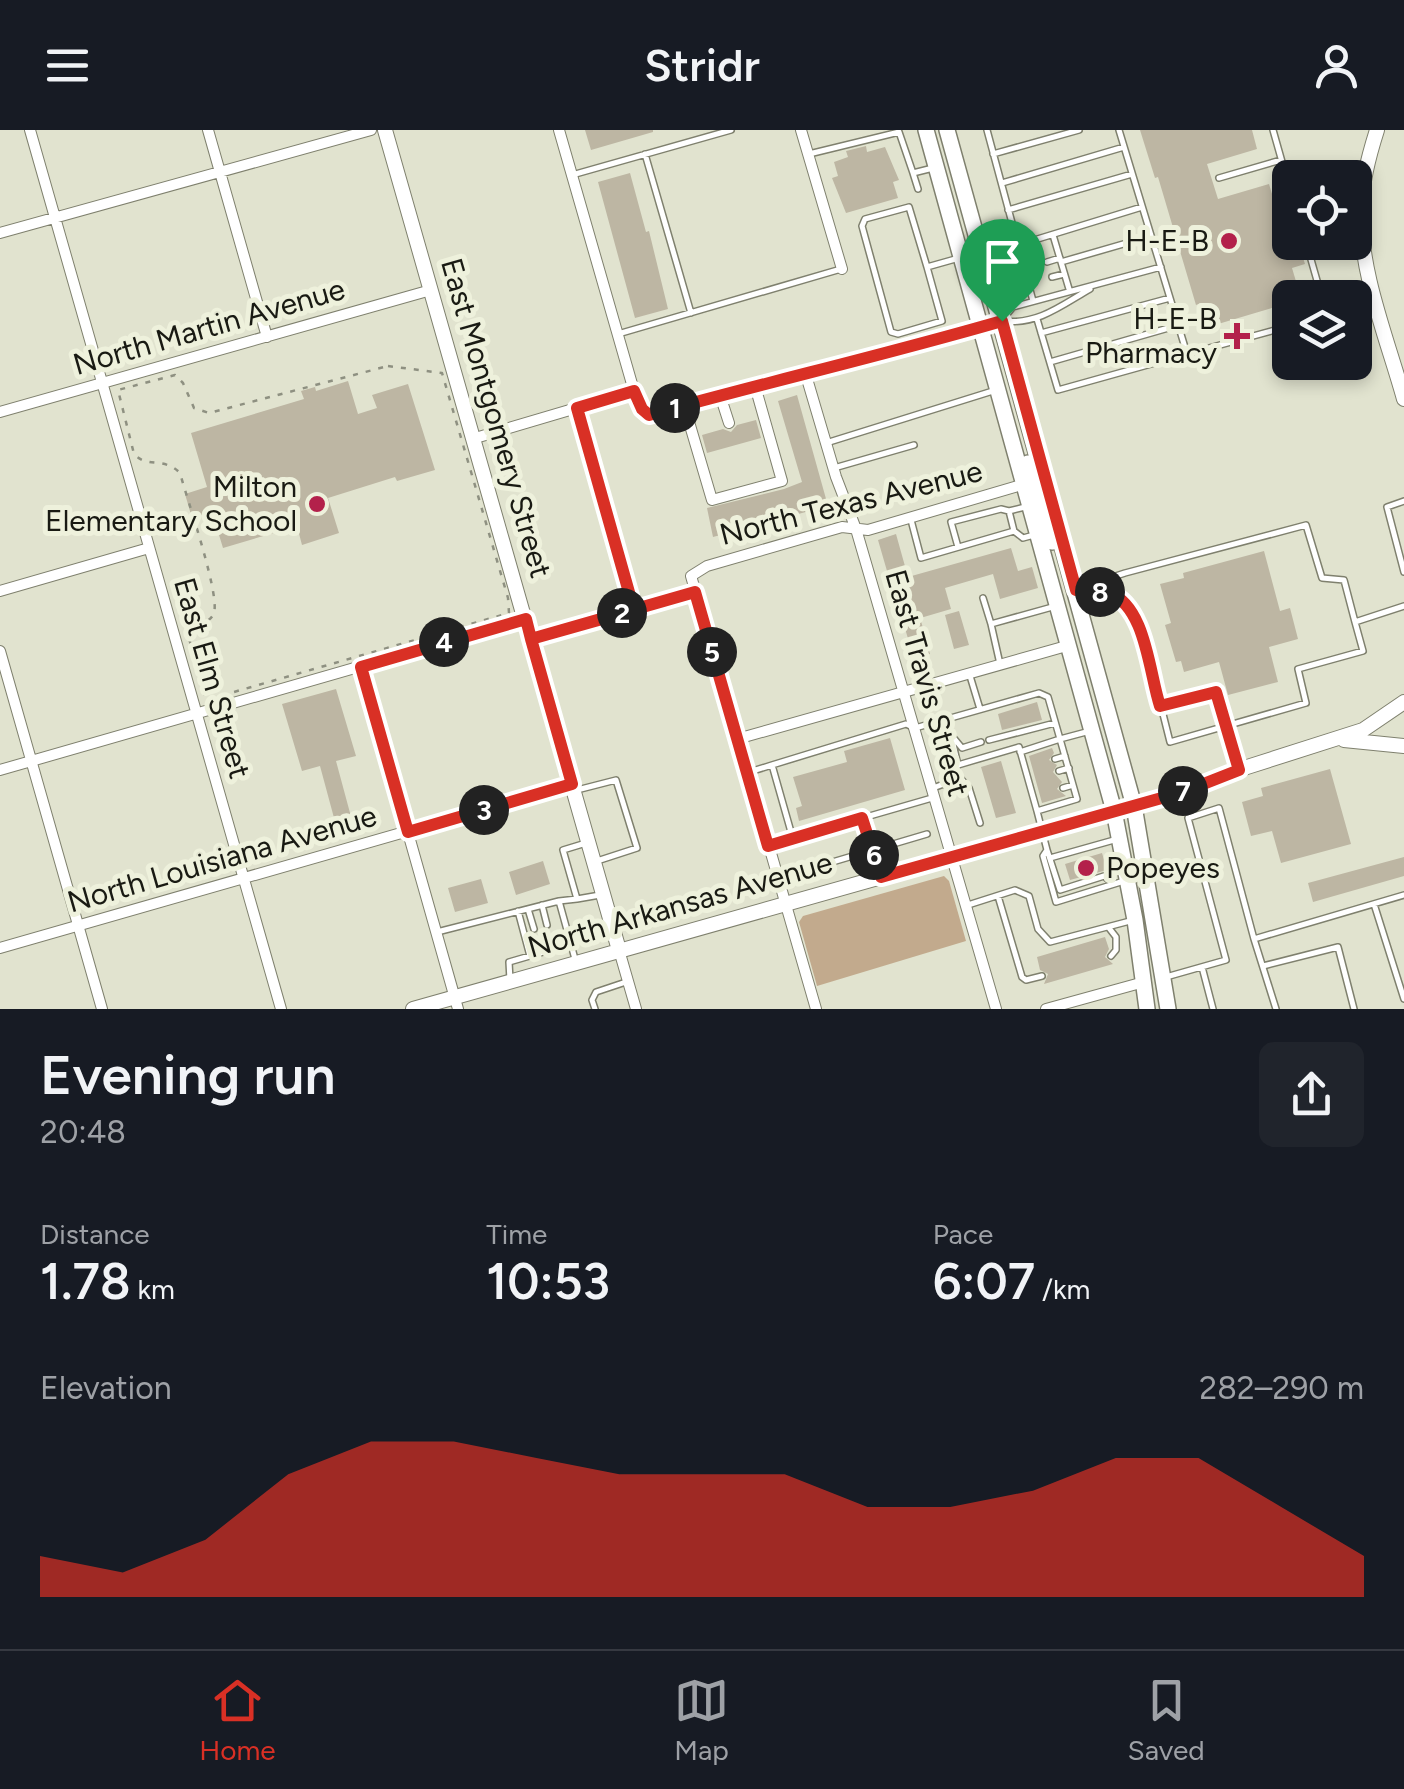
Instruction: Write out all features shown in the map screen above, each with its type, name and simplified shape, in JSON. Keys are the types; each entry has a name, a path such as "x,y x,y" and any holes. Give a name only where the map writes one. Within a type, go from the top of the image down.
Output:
{"main road":[{"name":"East Montgomery Street","path":"385,130 620,950"},
{"path":"926,130 1114,811 1120,839 1120,882 1135,920 1147,1009"},
{"path":"1377,130 1366,166 1361,229 1404,399"},
{"path":"948,135 1134,806 1168,1009"},
{"path":"1016,449 1028,463 1037,486 1063,581 1076,590"},
{"path":"1338,740 1378,722 1404,703"},
{"path":"1338,740 1404,746"},
{"name":"North Arkansas Avenue","path":"414,1009 457,1003 510,981 1134,806 1338,740"}],"street":[{"name":"East Elm Street","path":"30,130 280,1009"},
{"path":"208,130 267,337"},
{"path":"0,234 371,130"},
{"path":"559,130 634,391 649,415 1002,321"},
{"path":"801,130 842,269"},
{"name":"North Martin Avenue","path":"0,412 431,290"},
{"name":"East Travis Street","path":"805,372 856,528 996,1009"},
{"path":"684,405 712,500 782,481 754,386"},
{"path":"472,439 634,391"},
{"path":"720,395 729,423"},
{"path":"577,408 634,610"},
{"name":"North Texas Avenue","path":"695,592 690,576 707,566 842,527 868,530 1026,484"},
{"path":"0,591 149,548"},
{"path":"531,639 695,592 816,1009"},
{"path":"0,770 526,619"},
{"path":"736,739 1070,645"},
{"path":"0,651 102,1009"},
{"path":"361,667 457,1003"},
{"name":"North Louisiana Avenue","path":"0,948 573,787"},
{"name":"East Montgomery Street","path":"620,950 636,1009"},
{"path":"1046,1009 1144,982"}],"lane":[{"path":"572,174 732,130"},
{"path":"987,130 1033,301"},
{"path":"993,154 1079,130"},
{"path":"1119,130 1188,354"},
{"path":"1273,130 1281,160"},
{"path":"808,154 899,132 918,189"},
{"path":"1001,183 1124,147"},
{"path":"646,154 690,313"},
{"path":"1220,178 1272,163"},
{"path":"913,173 936,167"},
{"path":"1008,210 1132,174"},
{"path":"910,207 926,267 942,321 898,334 891,332 862,226 865,219 910,207"},
{"path":"1018,245 1142,207"},
{"path":"1053,234 1069,290"},
{"path":"1047,262 1152,236"},
{"path":"926,267 962,257"},
{"path":"1024,269 1035,266"},
{"path":"1002,321 1013,307 1161,268"},
{"path":"618,334 842,269"},
{"path":"1052,278 1064,274"},
{"path":"1028,284 1040,281"},
{"path":"1002,321 1022,323 1037,319 1093,287"},
{"path":"1041,333 1170,298"},
{"path":"1037,319 1058,390 1272,331"},
{"path":"1050,362 1178,325"},
{"path":"916,328 921,344"},
{"path":"826,443 998,388"},
{"path":"834,468 914,445"},
{"path":"1404,502 1387,506 1404,572"},
{"path":"958,547 951,522 1031,505"},
{"path":"1009,511 1014,531 1023,538 1040,534"},
{"path":"910,517 922,558 1014,531"},
{"path":"1306,526 1322,578 1344,580 1363,651 1298,669 1306,703 1170,742 1136,617 1125,601 1106,592 1076,590 1084,584 1306,526"},
{"path":"983,598 1000,665"},
{"path":"991,624 1059,606"},
{"path":"1356,622 1404,606"},
{"path":"969,674 980,710"},
{"path":"1160,706 1216,692 1239,770"},
{"path":"746,773 906,724 915,728 1038,693 1048,697 1077,799 1037,811"},
{"path":"768,846 933,793 949,782 958,765 947,719"},
{"path":"950,734 962,748 1055,723"},
{"path":"1020,752 1093,730"},
{"path":"958,765 1019,748 1032,779 1042,832 1060,890 1104,876 1120,882"},
{"path":"1055,758 1065,756"},
{"path":"772,765 793,838"},
{"path":"1059,771 1069,768"},
{"path":"956,773 968,788 980,823"},
{"path":"573,787 616,780 638,848 594,862"},
{"path":"1063,788 1073,785"},
{"path":"1163,978 1226,960 1188,818 1220,808 1276,1009"},
{"path":"862,818 881,877"},
{"path":"802,871 927,834"},
{"path":"1120,839 1042,856 1056,902 1120,882"},
{"path":"576,899 563,850 589,842"},
{"path":"966,906 1015,890 1030,896 1038,928 1050,942 1135,920"},
{"path":"437,932 558,901 604,894"},
{"path":"998,896 1022,976 1026,980 1042,976"},
{"path":"1254,938 1404,896"},
{"path":"558,901 576,962"},
{"path":"1374,904 1404,999"},
{"path":"542,905 547,925"},
{"path":"528,909 534,929"},
{"path":"518,911 530,956"},
{"path":"1108,927 1116,944 1111,956"},
{"path":"510,981 509,962 539,950 570,944"},
{"path":"1263,966 1338,947 1354,1009"},
{"path":"1202,967 1213,1009"},
{"path":"595,1009 592,1000 596,992 628,982"}],"path":[{"path":"388,366 442,372 508,598 509,613 206,700 187,631 207,622 214,614 218,605 213,585 180,473 162,461 139,459 134,454 118,390 175,375 194,408 209,413 369,368 388,366"}],"shaded area":[{"path":"944,876 949,881 966,941 817,986 799,922 803,916"}],"building":[{"path":"585,130 653,130 653,132 591,150"},
{"path":"1140,130 1252,130 1257,149 1207,164 1218,199 1269,184 1272,260 1304,260 1305,264 1292,268 1296,280 1272,280 1272,308 1208,327 1201,303 1196,305 1158,177 1155,178"},
{"path":"866,146 867,152 885,147 899,180 893,182 898,198 846,213 832,178 838,176 834,162 848,157 846,151"},
{"path":"630,173 668,309 635,318 598,182"},
{"path":"348,381 358,414 377,408 372,395 408,384 435,470 397,481 395,477 328,498 339,533 302,545 297,526 223,548 212,512 192,518 185,494 207,487 191,433 304,399 301,391 315,387 316,391"},
{"path":"797,395 828,506 713,537 707,508 802,482 778,401"},
{"path":"756,420 761,438 707,453 702,435 723,429 731,432 737,425"},
{"path":"896,534 908,577 1011,548 1018,571 1032,567 1038,588 1000,599 993,574 945,588 951,609 917,619 911,598 896,602 878,540"},
{"path":"1264,551 1280,611 1290,608 1298,639 1269,647 1278,682 1228,695 1219,662 1184,672 1181,661 1176,662 1165,625 1171,623 1160,584 1184,578 1183,573"},
{"path":"959,611 969,645 954,649 945,615"},
{"path":"921,621 930,654 914,659 904,625"},
{"path":"336,689 356,756 336,761 353,824 337,829 320,766 302,771 282,704"},
{"path":"1037,702 1042,720 1002,730 998,714"},
{"path":"890,738 905,790 799,821 796,808 802,806 793,777 847,762 844,751"},
{"path":"1052,748 1054,753 1049,760 1057,765 1053,772 1062,782 1057,789 1066,796 1042,803 1029,756"},
{"path":"1001,761 1016,813 996,818 981,767"},
{"path":"1330,769 1351,844 1281,863 1272,831 1251,836 1242,802 1263,796 1261,788"},
{"name":"Popeyes","path":"1102,853 1107,870 1070,880 1065,864"},
{"path":"1404,857 1404,876 1313,902 1308,883"},
{"path":"543,861 550,884 516,895 509,872"},
{"path":"481,879 488,903 455,912 448,888"},
{"path":"1105,937 1109,949 1105,957 1113,964 1044,984 1048,974 1040,970 1037,957"}],"place":[{"name":"H-E-B","path":"1229,241"},
{"name":"H-E-B Pharmacy","path":"1237,336"},
{"name":"Milton Elementary School","path":"317,504"},
{"name":"Popeyes","path":"1086,868"}],"route":[{"path":"1002,321 649,415 634,391 577,408 634,610 531,639 572,784 408,832 361,667 526,619 531,639 695,592 768,846 862,818 881,877 1183,792 1239,770 1216,692 1160,706 1136,617 1125,601 1106,592 1076,590 1002,321"}]}
